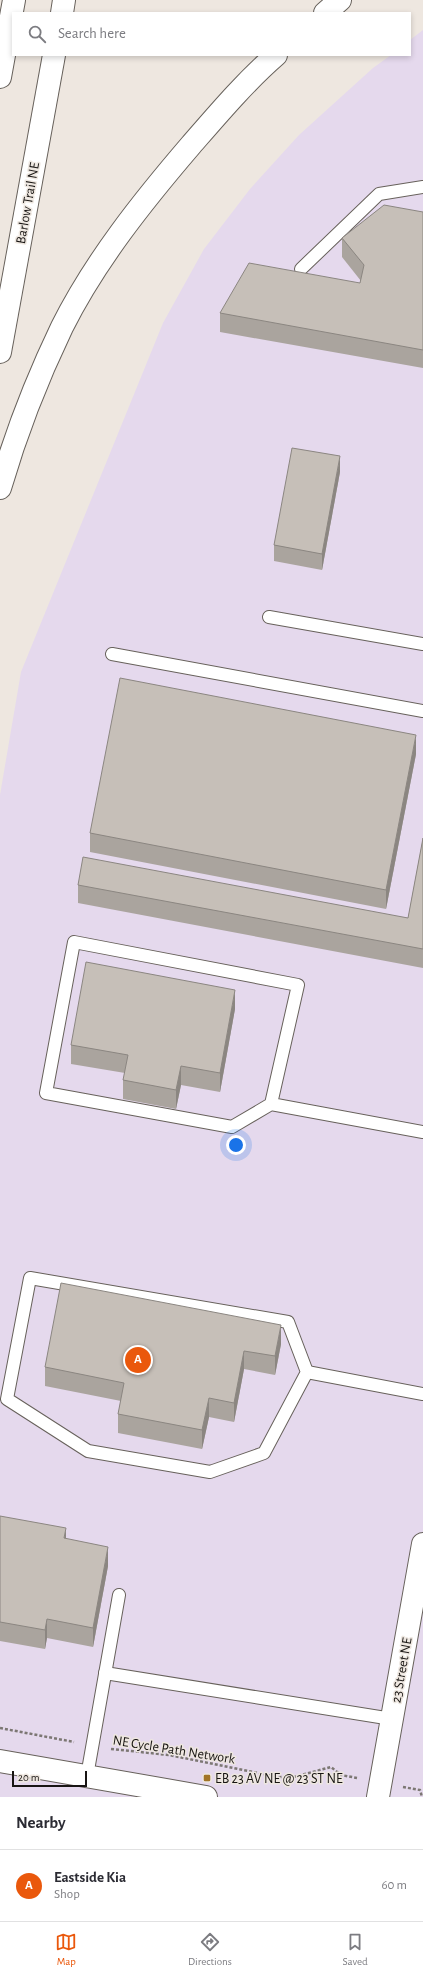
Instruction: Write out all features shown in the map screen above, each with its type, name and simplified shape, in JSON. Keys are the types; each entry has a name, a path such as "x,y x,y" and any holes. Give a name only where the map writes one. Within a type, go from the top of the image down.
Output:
{"main road":[{"path":"0,76 14,0"},
{"path":"62,12 64,0"},
{"path":"326,12 340,0"},
{"name":"Barlow Trail NE","path":"0,352 54,56"},
{"path":"0,488 15,437 38,381 63,327 88,282 110,248 170,169 231,98 275,56"},
{"name":"23 Street NE","path":"378,1797 423,1544"},
{"path":"0,1761 206,1797"}],"lane":[{"path":"301,269 379,194 423,187"},
{"path":"269,617 423,644"},
{"path":"112,654 423,711"},
{"path":"271,1104 298,985 74,942 46,1093 232,1127 271,1104 423,1132"},
{"path":"30,1278 288,1322 307,1372 264,1453 210,1472 88,1451 7,1399 30,1278"},
{"path":"307,1372 423,1394"},
{"path":"87,1776 119,1595"},
{"path":"105,1673 392,1718"}],"path":[{"name":"NE Cycle Path Network","path":"0,1728 92,1746 169,1755 278,1777 294,1777 330,1767 341,1775"},
{"path":"412,1788 420,1790 422,1797"}],"shaded area":[{"path":"423,30 423,1797 0,1797 0,795 21,672 163,323 204,249 250,189 299,135 373,68 390,56 411,56 411,39"}],"building":[{"path":"384,205 423,212 423,350 220,313 249,263 360,283 364,265 342,238"},
{"path":"292,448 340,456 322,554 274,545"},
{"path":"120,678 416,735 386,890 90,833"},
{"path":"423,838 423,949 78,885 83,857 408,918"},
{"path":"86,962 235,990 220,1073 181,1066 176,1090 123,1080 128,1055 71,1045"},
{"path":"61,1283 281,1325 275,1356 244,1351 234,1403 209,1398 202,1430 118,1414 124,1383 45,1367"},
{"path":"0,1516 66,1528 64,1538 108,1547 93,1628 47,1619 45,1630 0,1622"}],"place":[{"name":"Eastside Kia","path":"138,1360"},
{"name":"EB 23 AV NE @ 23 ST NE","path":"207,1778"}]}
